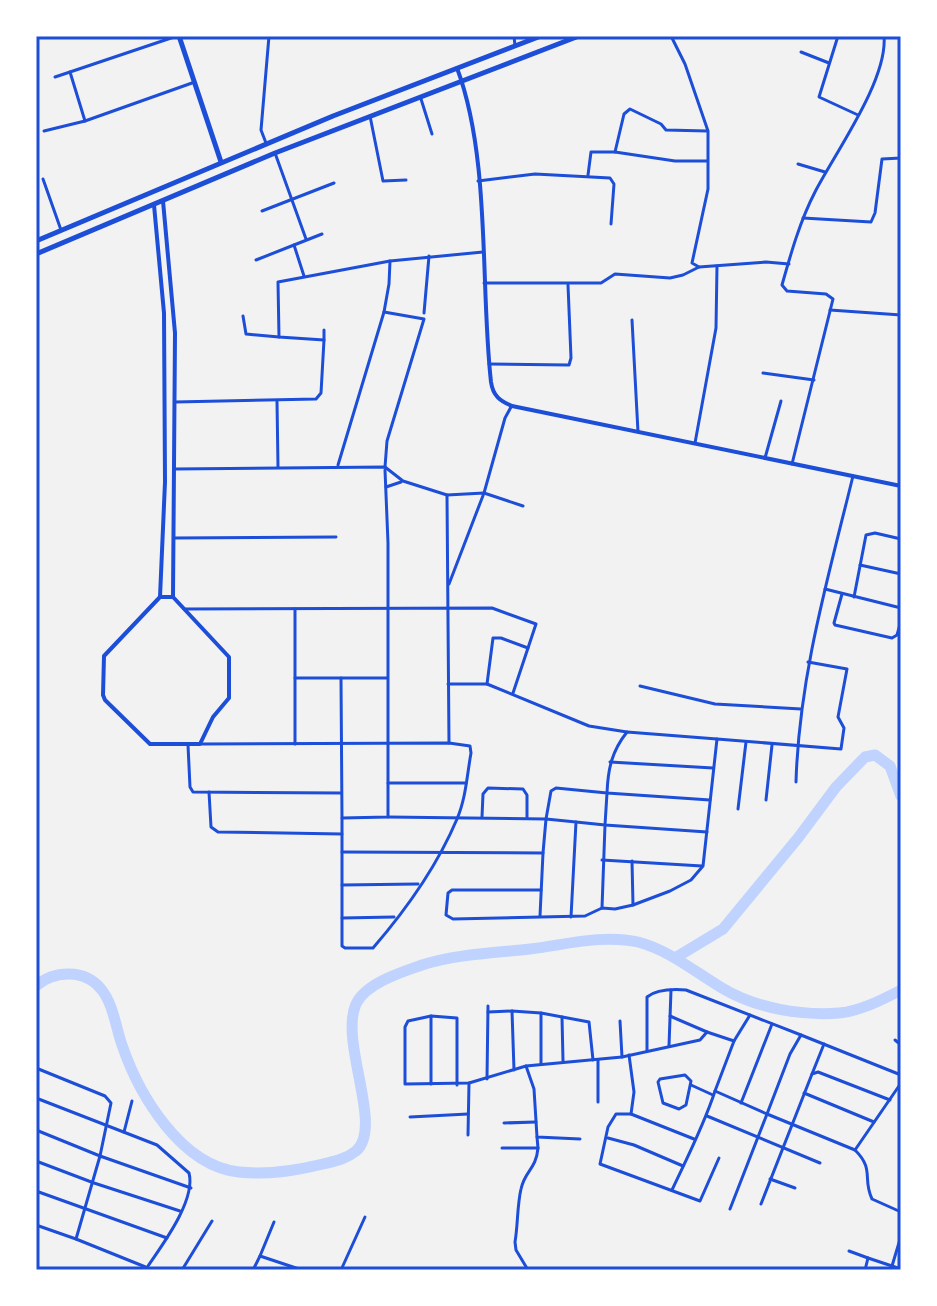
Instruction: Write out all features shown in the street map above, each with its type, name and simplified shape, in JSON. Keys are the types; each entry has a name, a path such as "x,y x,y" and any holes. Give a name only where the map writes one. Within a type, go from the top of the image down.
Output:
{"main road":[{"path":"178,36 221,162"},
{"path":"36,241 221,162 541,36"},
{"path":"36,254 275,153 579,36"}],"street":[{"path":"55,77 178,36"},
{"path":"267,144 261,130 269,36"},
{"path":"514,36 515,46"},
{"path":"671,36 685,64 708,131 708,189 700,233 692,252 692,263 699,267"},
{"path":"838,36 819,97 858,115"},
{"path":"792,464 833,299 826,294 783,289 803,218 877,74 884,36"},
{"path":"801,52 829,63"},
{"path":"457,68 474,141 492,388 502,402 505,418"},
{"path":"70,72 85,121"},
{"path":"44,131 85,121 195,82"},
{"path":"420,96 432,134"},
{"path":"615,152 624,114 630,109 661,124 667,131 708,131"},
{"path":"370,116 383,181 406,180"},
{"path":"588,175 591,152 615,152 675,161 707,161"},
{"path":"275,153 306,239"},
{"path":"803,218 871,222 882,159 901,158"},
{"path":"798,164 826,172"},
{"path":"478,181 535,174 607,178 613,182 611,224"},
{"path":"43,179 61,230"},
{"path":"262,211 334,183"},
{"path":"163,201 174,313 173,597 229,659 229,698 213,717 200,744"},
{"path":"154,205 164,313 165,499 160,597 104,656 103,695 150,744 188,744 200,744 295,744 341,744 388,744 449,743 470,746 458,818 420,884 375,946 369,949 343,948 341,793 341,744 341,678"},
{"path":"256,260 322,234"},
{"path":"294,245 304,276"},
{"path":"279,337 277,284 283,280 390,261 483,252"},
{"path":"424,313 429,256"},
{"path":"337,467 384,312 390,261"},
{"path":"484,283 601,283 615,274 670,278 699,267 766,262 789,264"},
{"path":"695,443 716,328 717,266"},
{"path":"489,364 569,365 568,283"},
{"path":"830,310 901,315"},
{"path":"384,312 424,319 387,441 385,468 388,817"},
{"path":"243,316 246,334 324,340"},
{"path":"632,320 638,432"},
{"path":"175,402 313,400 319,397 324,330"},
{"path":"763,373 814,380"},
{"path":"277,401 278,467"},
{"path":"765,458 781,401"},
{"path":"502,402 901,486"},
{"path":"448,588 484,493 505,418 512,406"},
{"path":"175,469 385,468 403,481 447,495 484,493 523,506"},
{"path":"796,782 797,747 808,662 853,476"},
{"path":"386,487 403,481"},
{"path":"447,495 449,743"},
{"path":"165,499 175,499"},
{"path":"854,597 864,537 872,533 901,539"},
{"path":"174,538 336,537"},
{"path":"860,565 901,574"},
{"path":"825,589 901,608"},
{"path":"842,594 835,625 892,638 897,635 901,621"},
{"path":"160,597 173,597"},
{"path":"184,609 492,608 534,622 536,628 513,693"},
{"path":"295,609 295,744"},
{"path":"487,684 493,638 529,648"},
{"path":"448,684 487,684 589,726 839,750 844,728 838,717 846,667 808,662"},
{"path":"295,678 387,678"},
{"path":"640,686 715,704 801,709"},
{"path":"602,908 602,860 610,762 615,748 627,732"},
{"path":"541,890 449,891 446,915 449,918 571,917 594,913 602,908 633,905 684,885 703,866 717,739"},
{"path":"738,809 746,742"},
{"path":"188,744 190,789 193,792 341,793"},
{"path":"766,800 772,745"},
{"path":"610,762 713,768"},
{"path":"388,783 466,783"},
{"path":"482,817 483,794 488,788 523,789 527,795 527,817"},
{"path":"540,918 546,819 553,788 710,800"},
{"path":"209,792 211,827 218,832 342,834"},
{"path":"342,818 527,817 707,832"},
{"path":"571,917 576,822"},
{"path":"342,852 543,853"},
{"path":"602,860 703,866"},
{"path":"632,861 633,905"},
{"path":"342,885 420,884"},
{"path":"342,918 396,917"},
{"path":"669,1046 671,990"},
{"path":"647,1051 647,997 671,990 686,990 901,1075"},
{"path":"487,1079 488,1009 541,1013 589,1022 596,1060 598,1102"},
{"path":"512,1011 514,1070"},
{"path":"541,1013 541,1064"},
{"path":"671,1191 707,1116 734,1041 750,1015"},
{"path":"457,1085 457,1018 431,1016 410,1020 405,1024 403,1082 431,1084 457,1085 526,1066 622,1057 700,1040 707,1032"},
{"path":"431,1016 431,1084"},
{"path":"670,1016 734,1041"},
{"path":"562,1017 563,1062"},
{"path":"620,1021 622,1057"},
{"path":"741,1103 772,1023"},
{"path":"730,1209 790,1054 801,1035"},
{"path":"895,1040 901,1045"},
{"path":"761,1204 824,1044"},
{"path":"629,1055 634,1092 631,1114"},
{"path":"526,1066 534,1089 538,1148 536,1165 526,1175 521,1189 515,1242 516,1250 528,1270"},
{"path":"36,1068 108,1098 111,1103 94,1183 76,1239"},
{"path":"812,1074 818,1072 890,1100"},
{"path":"685,1075 690,1077 691,1085 683,1108 662,1101 658,1082 661,1078 685,1075"},
{"path":"468,1135 469,1083"},
{"path":"855,1150 901,1083"},
{"path":"691,1085 855,1150 867,1165 872,1199 901,1212"},
{"path":"804,1093 874,1122"},
{"path":"36,1098 157,1145 189,1173 191,1188 167,1238 148,1266"},
{"path":"124,1132 132,1101"},
{"path":"694,1139 622,1113 612,1117 601,1166 702,1201 719,1158"},
{"path":"410,1117 468,1114"},
{"path":"707,1116 820,1163"},
{"path":"504,1123 537,1122"},
{"path":"36,1130 191,1188"},
{"path":"537,1137 580,1139"},
{"path":"607,1138 634,1145 683,1166"},
{"path":"502,1148 538,1148"},
{"path":"36,1161 180,1211"},
{"path":"770,1179 795,1188"},
{"path":"36,1191 167,1238"},
{"path":"341,1270 365,1217"},
{"path":"182,1270 212,1221"},
{"path":"253,1270 274,1222"},
{"path":"36,1225 153,1270"},
{"path":"892,1266 901,1236"},
{"path":"849,1251 901,1269"},
{"path":"260,1256 302,1270"},
{"path":"865,1270 868,1258"}],"waterway":[{"path":"675,958 723,929 836,787 865,757 875,755 890,766 901,796"},
{"path":"36,986 52,977 69,974 94,982 108,1001 139,1085 165,1125 199,1157 218,1167 260,1173 312,1166 340,1159 356,1151 363,1139 365,1123 353,1040 352,1020 356,1004 376,984 422,965 476,954 597,940 625,940 660,950 735,995 779,1009 824,1014 847,1012 901,990"}]}
